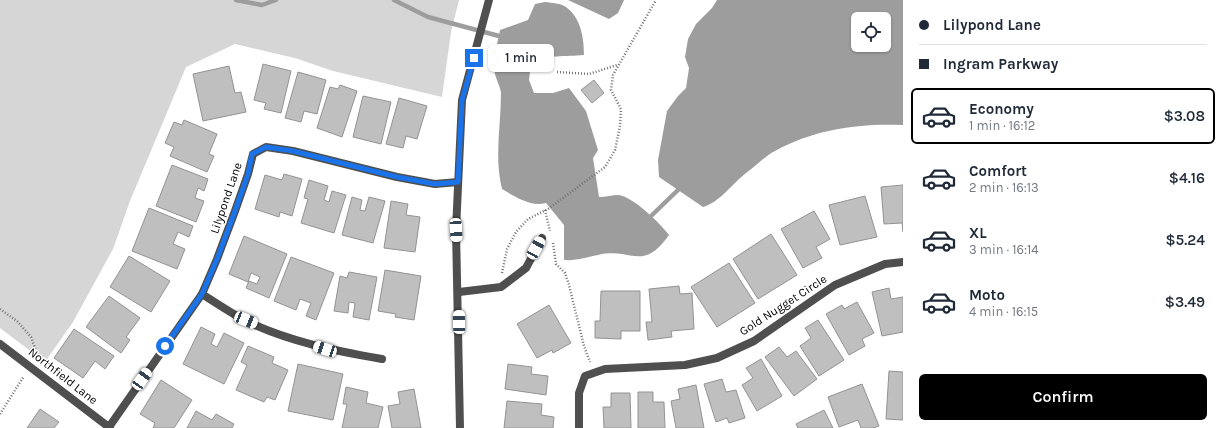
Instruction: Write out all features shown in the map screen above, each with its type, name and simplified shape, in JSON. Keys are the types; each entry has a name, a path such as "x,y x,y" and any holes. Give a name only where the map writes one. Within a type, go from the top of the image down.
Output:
{"street":[{"path":"460,428 456,230 462,100 489,0"},
{"name":"Lilypond Lane","path":"110,427 202,294 235,211 248,174 252,154 266,147 293,151 397,177 435,184 458,182"},
{"path":"458,292 501,287 526,268 542,238"},
{"name":"Gold Nugget Circle","path":"594,373 605,370 685,365 717,358 754,341 835,285 885,264 903,262"},
{"path":"202,294 246,320 284,336 325,349 382,359"},
{"name":"Northfield Lane","path":"0,344 110,427"},
{"path":"580,428 579,393 585,376 594,373"}],"path":[{"path":"499,277 502,273 507,248 516,232 528,219 546,209 606,167 617,143 621,109 612,90 611,85 613,74 622,61 656,0"},
{"path":"557,72 589,74 618,65"},
{"path":"546,209 551,235"},
{"path":"552,241 553,258 556,264 565,273 570,285 584,346 594,373"},
{"path":"0,308 17,321 30,337 36,351 31,366 0,414"}],"shaded area":[{"path":"0,0 459,0 451,32 442,97 333,71 295,58 235,44 186,67 130,201 113,249 73,322 45,362 0,328"},
{"path":"568,0 624,0 618,13 609,19"},
{"path":"717,0 903,0 903,125 870,125 838,129 805,137 790,143 768,156 741,177 715,201 703,207 659,177 658,160 667,111 686,88 689,68 685,57 688,39 696,24 712,8"},
{"path":"545,2 556,3 564,6 575,17 581,29 584,55 550,57 531,64 529,80 534,93 553,93 569,88 586,111 598,150 593,158 599,197 619,195 631,200 646,211 669,235 660,246 644,256 610,253 564,260 564,225 546,203 534,204 518,198 502,189 498,165 501,93 494,64 500,30 528,20 535,4"}],"building":[{"path":"263,64 291,71 281,113 264,109 266,103 254,100"},
{"path":"229,66 235,93 241,92 246,112 203,121 193,74"},
{"path":"298,72 326,80 317,114 304,111 301,122 285,118"},
{"path":"594,80 604,93 592,103 581,90"},
{"path":"340,85 357,91 342,137 317,128 330,87 338,89"},
{"path":"363,96 391,102 381,144 353,137"},
{"path":"399,98 427,106 417,139 406,136 403,148 386,144"},
{"path":"184,120 217,134 209,154 214,156 207,172 170,156 174,147 165,143 174,122 182,125"},
{"path":"172,165 208,179 204,191 198,188 195,198 204,201 196,222 156,206"},
{"path":"284,174 302,179 292,216 280,212 279,217 255,209 265,175 282,180"},
{"path":"309,180 328,186 324,200 329,202 332,191 346,195 334,233 301,223 308,199 304,198"},
{"path":"903,185 903,232 902,223 884,224 881,187"},
{"path":"865,196 877,237 840,245 829,205"},
{"path":"352,197 362,200 360,210 365,211 369,197 385,201 373,243 342,235"},
{"path":"391,201 408,204 406,215 420,217 415,252 384,248"},
{"path":"149,208 193,226 189,237 178,232 173,244 185,249 177,269 132,251"},
{"path":"814,211 830,239 816,247 822,258 803,268 781,229"},
{"path":"771,234 797,275 758,299 733,259"},
{"path":"244,236 287,254 269,298 246,288 249,281 257,284 260,277 251,273 248,282 229,274"},
{"path":"129,256 170,281 151,312 110,287"},
{"path":"291,257 334,273 316,320 306,316 311,303 300,299 296,310 274,301"},
{"path":"729,263 755,303 717,327 691,287"},
{"path":"385,270 421,276 414,320 395,317 396,314 378,311"},
{"path":"349,272 377,277 369,320 353,317 355,303 349,302 348,313 334,311 340,276 347,278"},
{"path":"679,286 680,294 692,293 694,329 671,331 672,337 648,340 646,322 652,322 649,289"},
{"path":"889,288 891,299 903,297 903,332 882,336 872,292"},
{"path":"601,291 640,291 640,331 621,331 621,339 595,338 595,321 600,321"},
{"path":"109,296 140,318 126,337 130,340 121,353 86,327"},
{"path":"857,302 874,333 862,339 865,346 849,355 826,314 842,305 844,309"},
{"path":"549,305 571,343 553,353 552,350 537,358 517,324"},
{"path":"818,320 844,360 819,376 800,346 811,338 805,328"},
{"path":"201,327 215,334 211,344 217,347 224,333 244,343 224,384 183,364"},
{"path":"74,329 114,356 105,369 95,361 83,378 54,358"},
{"path":"248,346 274,357 272,363 288,370 275,400 267,397 264,402 236,390 247,365 241,362"},
{"path":"779,347 787,357 796,351 817,379 794,396 765,357"},
{"path":"761,359 782,396 757,411 742,385 753,378 746,368"},
{"path":"298,364 343,374 333,420 288,411"},
{"path":"508,364 532,367 531,374 548,376 546,395 505,389"},
{"path":"889,371 903,372 903,420 886,419"},
{"path":"722,379 726,392 736,390 745,418 729,423 727,418 716,422 704,384"},
{"path":"161,380 192,400 174,428 153,428 155,423 140,414"},
{"path":"862,384 879,426 873,428 861,428 858,420 839,427 828,397"},
{"path":"696,385 704,428 676,428 671,401 680,399 678,389"},
{"path":"346,387 368,392 366,403 383,407 378,428 342,428 347,404 343,404"},
{"path":"414,389 421,428 392,428 388,406 400,404 398,392"},
{"path":"638,392 653,392 653,402 664,402 665,428 638,428"},
{"path":"611,393 630,393 631,428 604,428 603,407 611,407"},
{"path":"507,401 542,404 541,415 554,417 553,428 504,428"},
{"path":"40,409 59,422 54,428 27,428"},
{"path":"824,410 833,428 798,428 796,424"},
{"path":"196,411 212,420 216,414 234,424 232,428 187,428"}],"waterway":[{"path":"236,0 262,5 276,0"},
{"path":"394,0 428,17 499,36"},
{"path":"651,216 678,190"}],"route":[{"path":"165,346 202,294 235,211 248,174 252,154 266,147 293,151 397,177 435,184 458,182 462,100 474,58"}]}
